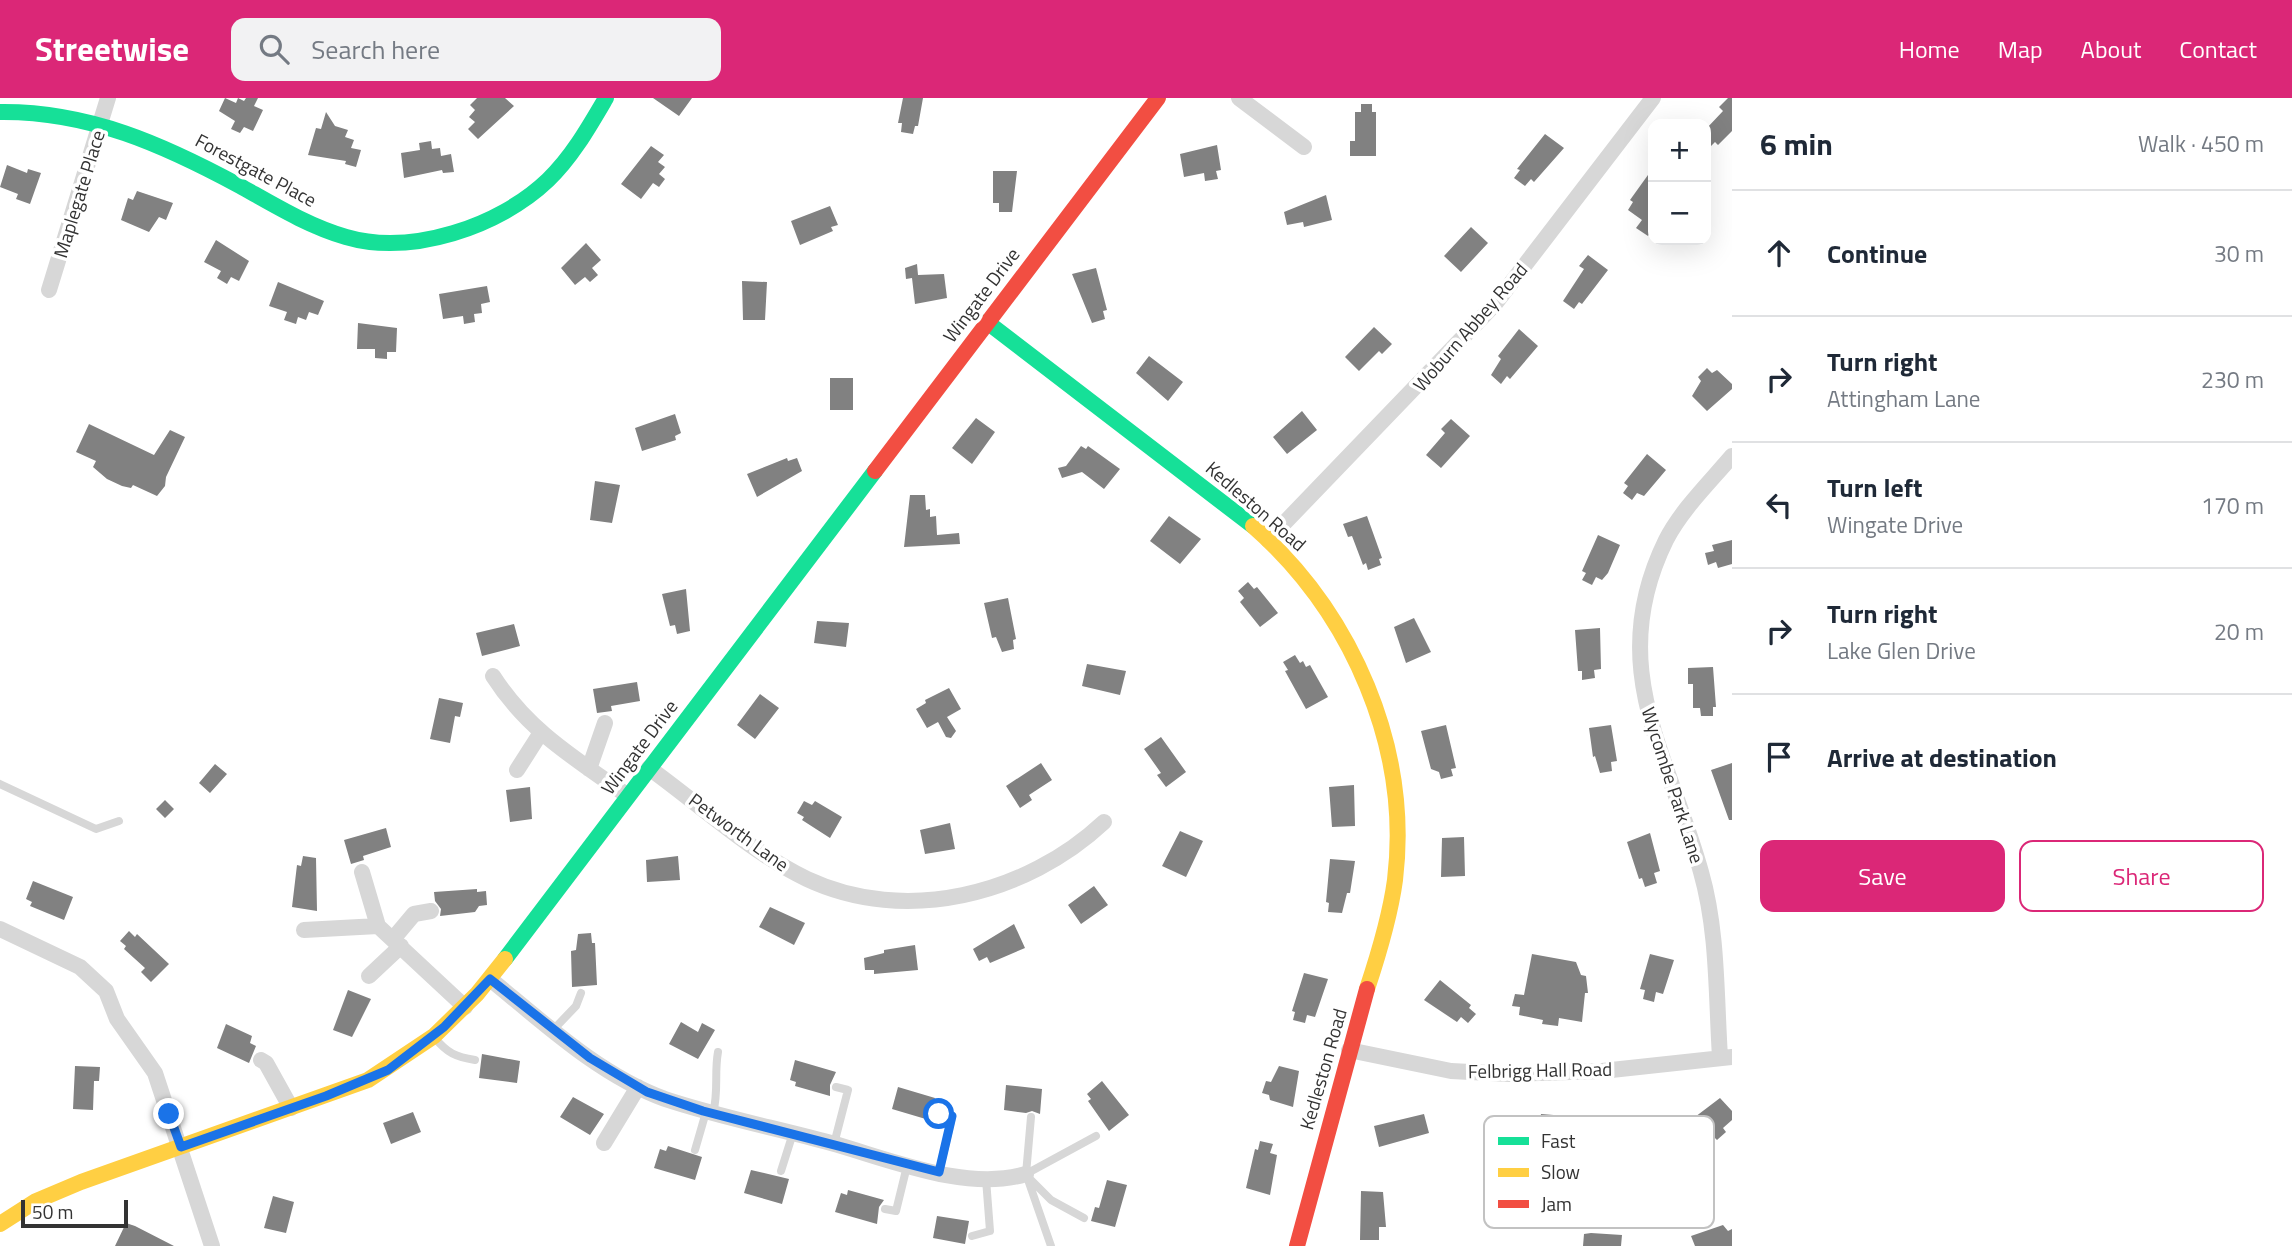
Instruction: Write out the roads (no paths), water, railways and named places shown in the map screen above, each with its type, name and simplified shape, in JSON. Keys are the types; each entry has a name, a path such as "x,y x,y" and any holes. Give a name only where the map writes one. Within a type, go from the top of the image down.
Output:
{"street":[{"name":"Maplegate Place","path":"49,290 108,98"},
{"name":"Forestgate Place","path":"0,112 51,113 101,124 188,157 320,227 361,239 388,242 438,236 491,220 534,196 565,160 606,98"},
{"name":"Wingate Drive","path":"0,1224 36,1201 81,1182 290,1108 388,1070 433,1036 464,1007 490,979 1158,98"},
{"path":"1239,98 1304,147"},
{"name":"Woburn Abbey Road","path":"1268,540 1495,304 1653,98"},
{"name":"Kedleston Road","path":"987,322 1202,485 1268,540 1297,569 1329,614 1356,660 1376,708 1389,761 1397,813 1395,877 1387,925 1349,1049 1297,1246"},
{"name":"Wycombe Park Lane","path":"1726,1057 1709,908 1684,816 1648,717 1641,679 1639,643 1645,597 1667,538 1732,456"},
{"path":"493,676 505,695 540,734 628,796"},
{"path":"589,769 605,723"},
{"path":"517,770 540,734"},
{"name":"Petworth Lane","path":"649,768 786,867 846,895 890,901 960,896 1013,880 1039,869 1084,841 1104,822"},
{"path":"362,872 378,926 464,1007"},
{"path":"369,976 397,942 414,914 431,911"},
{"path":"304,930 378,926"},
{"path":"0,929 80,967 106,991 117,1019 155,1073 212,1246"},
{"path":"490,979 554,1030 638,1087 709,1113 793,1133 907,1166 986,1179 1001,1180 1026,1174"},
{"name":"Felbrigg Hall Road","path":"1349,1049 1451,1071 1509,1074 1602,1072 1726,1057"},
{"path":"261,1060 266,1063 290,1108"},
{"path":"604,1143 638,1087"}],"lane":[{"path":"0,784 96,829 119,821"},
{"path":"554,1030 576,1006 581,993"},
{"path":"433,1036 446,1051 457,1057 475,1060"},
{"path":"695,1150 718,1090 718,1052"},
{"path":"834,1144 848,1090 836,1087"},
{"path":"939,1114 952,1116 939,1172"},
{"path":"1031,1117 1026,1174 1051,1246"},
{"path":"781,1171 793,1133"},
{"path":"1026,1174 1096,1136"},
{"path":"885,1209 896,1211 907,1166"},
{"path":"1026,1174 1043,1194 1084,1218"},
{"path":"972,1236 990,1231 986,1179"}]}
